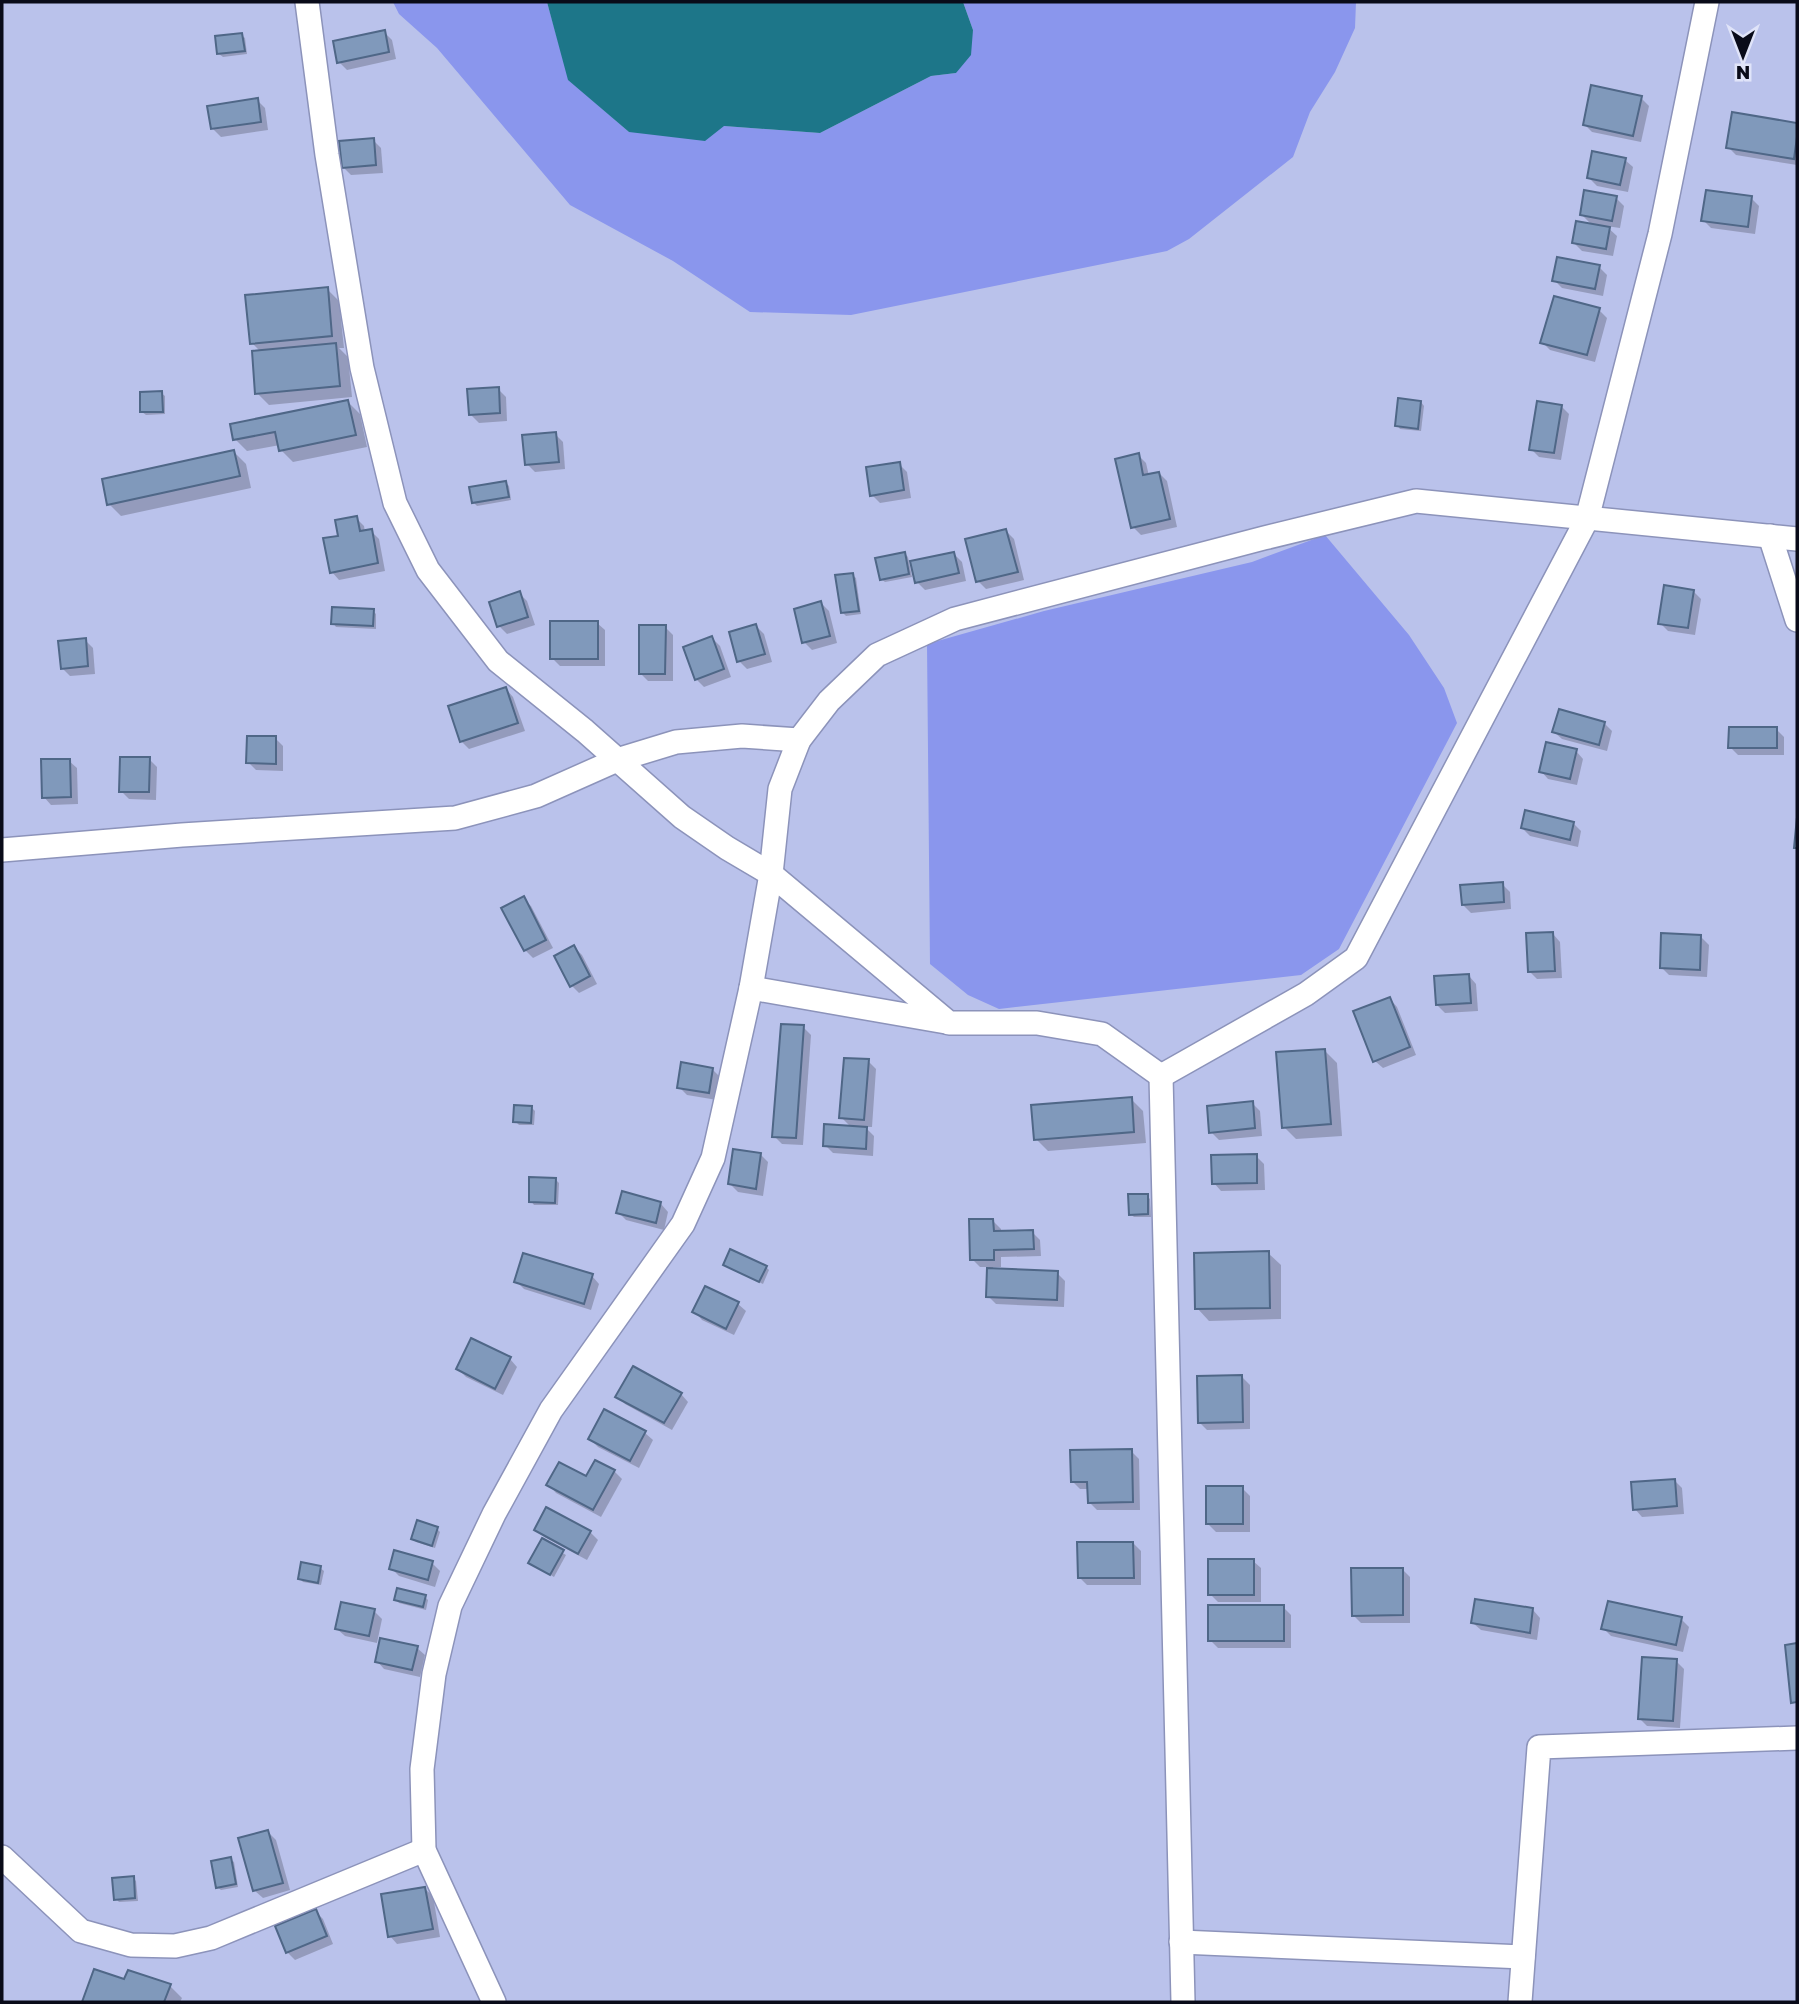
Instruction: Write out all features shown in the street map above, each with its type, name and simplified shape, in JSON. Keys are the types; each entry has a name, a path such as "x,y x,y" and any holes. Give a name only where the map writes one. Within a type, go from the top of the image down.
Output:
{"street":[{"path":"307,2 327,155 362,368 395,503 428,570 498,661 585,731 682,817 727,848 771,873 949,1023"},
{"path":"1161,1076 1306,994 1356,958 1587,519 1660,234 1707,2"},
{"path":"494,2002 424,1850 422,1769 434,1674 450,1606 494,1514 551,1410 682,1224 713,1158 751,988 771,873 780,789 799,740 829,701 877,655 955,620 1264,538 1416,501 1797,539"},
{"path":"1770,536 1797,620"},
{"path":"2,850 182,835 455,818 536,796 617,760 676,742 742,736 799,740"},
{"path":"751,988 949,1023 1037,1023 1102,1034 1161,1076"},
{"path":"1161,1076 1183,2002"},
{"path":"1520,2002 1539,1746 1797,1738"},
{"path":"2,1857 81,1931 131,1945 175,1946 211,1938 424,1850"},
{"path":"1181,1942 1523,1957"}],"shaded area":[{"path":"393,2 547,2 569,80 629,132 724,126 820,133 931,76 956,73 973,30 963,2 1356,2 1355,28 1335,72 1310,112 1293,157 1189,239 1167,251 851,315 750,312 673,261 570,205 437,48 399,14"},
{"path":"547,2 963,2 973,30 971,55 956,73 931,76 820,133 724,126 705,141 629,132 568,80"},
{"path":"1325,535 1409,635 1444,688 1457,723 1339,949 1301,975 999,1009 968,995 930,964 927,644 1044,611 1252,562"}],"building":[{"path":"385,30 389,52 337,63 333,41"},
{"path":"242,33 245,51 217,54 215,36"},
{"path":"1591,85 1642,96 1633,136 1583,125"},
{"path":"258,98 261,122 211,129 207,106"},
{"path":"1732,112 1797,123 1794,159 1726,148"},
{"path":"374,138 376,165 342,168 339,141"},
{"path":"1592,151 1626,158 1620,185 1587,178"},
{"path":"1584,190 1617,196 1612,221 1580,215"},
{"path":"1706,190 1752,196 1748,227 1701,221"},
{"path":"1576,221 1610,227 1606,249 1572,243"},
{"path":"1557,257 1600,265 1595,289 1552,281"},
{"path":"328,287 332,336 250,344 245,295"},
{"path":"1554,296 1600,308 1587,355 1540,343"},
{"path":"336,343 340,386 255,394 252,351"},
{"path":"499,387 500,413 469,415 467,389"},
{"path":"162,391 163,412 140,412 140,392"},
{"path":"1398,398 1421,401 1418,429 1395,426"},
{"path":"348,400 356,435 279,451 275,432 233,440 230,424"},
{"path":"1537,401 1562,405 1554,453 1529,450"},
{"path":"556,432 559,462 525,465 522,435"},
{"path":"234,450 240,476 107,505 102,479"},
{"path":"1139,453 1143,475 1159,472 1170,519 1131,528 1115,459"},
{"path":"900,462 904,490 870,496 866,467"},
{"path":"506,481 509,497 472,503 469,487"},
{"path":"357,516 360,531 372,529 378,563 330,573 323,538 338,536 335,520"},
{"path":"1006,529 1018,572 976,582 965,539"},
{"path":"905,552 909,574 880,580 875,558"},
{"path":"954,552 959,573 915,583 910,561"},
{"path":"853,573 859,611 841,613 835,575"},
{"path":"1664,585 1694,590 1688,628 1658,624"},
{"path":"520,591 528,617 497,627 489,602"},
{"path":"821,601 830,636 802,643 794,609"},
{"path":"332,607 374,609 373,626 331,624"},
{"path":"550,621 598,621 598,659 550,659"},
{"path":"756,624 765,654 737,662 729,632"},
{"path":"639,625 666,625 665,674 639,674"},
{"path":"712,636 724,669 695,680 683,647"},
{"path":"86,638 88,666 61,669 58,641"},
{"path":"506,687 518,723 460,742 448,706"},
{"path":"1559,709 1605,722 1599,745 1552,732"},
{"path":"1729,727 1777,727 1777,748 1728,748"},
{"path":"247,736 276,736 276,764 246,763"},
{"path":"1546,742 1577,749 1570,779 1539,772"},
{"path":"120,757 150,757 149,792 119,792"},
{"path":"41,759 70,759 71,797 42,798"},
{"path":"1525,810 1574,822 1570,840 1521,828"},
{"path":"1797,817 1797,848 1794,848"},
{"path":"1503,882 1504,902 1462,905 1460,885"},
{"path":"524,896 546,940 524,951 501,908"},
{"path":"1553,932 1555,971 1528,972 1526,933"},
{"path":"1661,933 1701,935 1700,970 1660,968"},
{"path":"574,945 590,976 570,987 554,956"},
{"path":"1469,974 1471,1003 1436,1005 1434,976"},
{"path":"1390,997 1410,1047 1373,1062 1353,1011"},
{"path":"781,1024 804,1025 796,1138 772,1137"},
{"path":"1325,1049 1331,1124 1282,1128 1276,1052"},
{"path":"844,1058 869,1059 864,1120 839,1118"},
{"path":"681,1062 713,1068 709,1093 677,1088"},
{"path":"1132,1097 1134,1132 1034,1140 1031,1105"},
{"path":"1253,1101 1255,1128 1209,1133 1207,1106"},
{"path":"514,1105 532,1106 531,1123 513,1122"},
{"path":"824,1124 867,1127 866,1149 823,1146"},
{"path":"733,1149 761,1153 756,1189 728,1184"},
{"path":"1257,1154 1257,1183 1212,1184 1211,1155"},
{"path":"529,1177 556,1178 555,1203 529,1202"},
{"path":"622,1191 661,1202 656,1223 616,1213"},
{"path":"1128,1194 1148,1194 1148,1214 1129,1215"},
{"path":"969,1219 993,1219 994,1231 1033,1230 1034,1249 994,1250 994,1260 970,1260"},
{"path":"730,1249 767,1266 759,1282 723,1265"},
{"path":"1269,1251 1270,1308 1195,1309 1194,1253"},
{"path":"523,1253 593,1274 584,1304 514,1282"},
{"path":"987,1268 1058,1271 1057,1300 986,1297"},
{"path":"705,1286 739,1302 726,1329 692,1312"},
{"path":"471,1338 511,1357 495,1389 456,1369"},
{"path":"633,1366 682,1393 664,1423 615,1397"},
{"path":"1242,1375 1243,1422 1198,1423 1197,1376"},
{"path":"604,1409 646,1431 630,1461 588,1439"},
{"path":"1132,1449 1133,1502 1088,1503 1087,1482 1071,1482 1070,1450"},
{"path":"595,1460 615,1470 593,1510 546,1485 559,1462 586,1476"},
{"path":"1675,1479 1677,1506 1633,1510 1631,1482"},
{"path":"1206,1486 1243,1486 1243,1524 1206,1524"},
{"path":"546,1507 591,1531 578,1554 534,1530"},
{"path":"417,1520 438,1527 432,1546 411,1539"},
{"path":"542,1538 564,1550 550,1575 528,1563"},
{"path":"1077,1542 1133,1542 1134,1578 1078,1578"},
{"path":"394,1550 433,1561 428,1580 389,1569"},
{"path":"1208,1559 1254,1559 1254,1595 1208,1595"},
{"path":"301,1562 321,1566 318,1583 298,1579"},
{"path":"1351,1568 1403,1568 1403,1615 1352,1616"},
{"path":"397,1588 426,1595 423,1607 394,1600"},
{"path":"1475,1599 1533,1608 1530,1633 1471,1623"},
{"path":"1608,1601 1682,1617 1676,1645 1601,1629"},
{"path":"341,1602 375,1609 369,1636 335,1629"},
{"path":"1208,1605 1284,1605 1284,1641 1208,1641"},
{"path":"380,1638 418,1646 412,1670 375,1662"},
{"path":"1797,1643 1797,1702 1791,1703 1785,1645"},
{"path":"1642,1657 1677,1659 1673,1721 1638,1719"},
{"path":"268,1830 283,1883 253,1891 238,1838"},
{"path":"231,1857 236,1884 216,1888 211,1861"},
{"path":"134,1876 135,1898 114,1900 112,1878"},
{"path":"425,1887 433,1929 388,1937 381,1894"},
{"path":"316,1909 327,1936 286,1953 275,1926"},
{"path":"94,1969 124,1979 128,1970 171,1984 164,2002 82,2002"}]}
